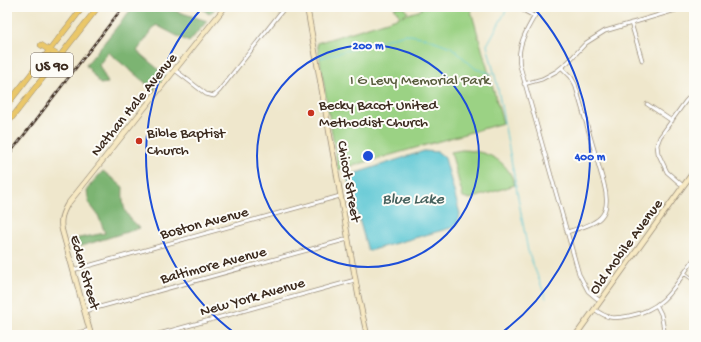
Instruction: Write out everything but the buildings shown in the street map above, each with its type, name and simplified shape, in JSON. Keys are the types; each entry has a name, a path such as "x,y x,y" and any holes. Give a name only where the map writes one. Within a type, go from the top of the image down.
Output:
{"main road":[{"name":"US 90","path":"7,105 83,7"},
{"name":"US 90","path":"7,124 98,7"},
{"path":"41,45 59,56"}],"street":[{"name":"Nathan Hale Avenue","path":"62,216 67,205 225,7"},
{"path":"175,70 201,91 212,96 219,91 284,7"},
{"name":"Chicot Street","path":"307,7 355,280 367,335"},
{"path":"517,7 534,16"},
{"path":"540,7 523,37 519,49 519,60 524,84 581,279 588,290 600,301"},
{"path":"524,84 542,79 562,68 592,38 605,31 686,7"},
{"path":"692,7 694,12"},
{"path":"631,23 642,60"},
{"path":"562,68 571,77 575,84 607,198 604,212 598,220 590,225 567,232"},
{"path":"684,186 667,172 657,148 660,137 694,92"},
{"path":"647,104 672,121"},
{"name":"Old Mobile Avenue","path":"577,333 694,171"},
{"name":"Boston Avenue","path":"73,270 340,196"},
{"name":"Eden Street","path":"62,216 62,230 91,333"},
{"name":"Baltimore Avenue","path":"85,311 348,239"},
{"path":"594,309 603,316 616,318 643,313 657,306 670,293 694,259"},
{"path":"684,273 694,280"},
{"name":"New York Avenue","path":"155,335 355,280"},
{"path":"657,306 661,314 665,335"},
{"path":"70,335 91,333"}],"green space":[{"path":"133,7 163,7 207,21 189,42 156,25 137,51 166,76 154,90 108,52 99,65 108,83 100,84 86,65"},
{"path":"200,7 217,7 209,14"},
{"name":"I G Levy Memorial Park","path":"394,7 404,7 408,12 402,16 421,10 421,7 470,7 503,123 338,170 317,43 400,17"},
{"path":"462,150 480,152 495,158 507,169 515,185 470,199 463,197 451,152"},
{"path":"103,171 123,187 125,210 130,219 140,228 72,249 69,240 105,233 98,215 89,203 87,191 91,184"}],"water":[{"name":"Blue Lake","path":"424,151 438,152 445,158 460,214 457,223 454,227 368,251 347,176"}],"waterway":[{"path":"508,7 487,45 497,84 528,251 546,298"},
{"path":"320,58 405,34 426,38 451,47 476,69 493,74"}],"railway":[{"path":"7,157 123,7"}],"place":[{"name":"Becky Bacot United Methodist Church","path":"311,113"},
{"name":"Bible Baptist Church","path":"139,141"}]}
